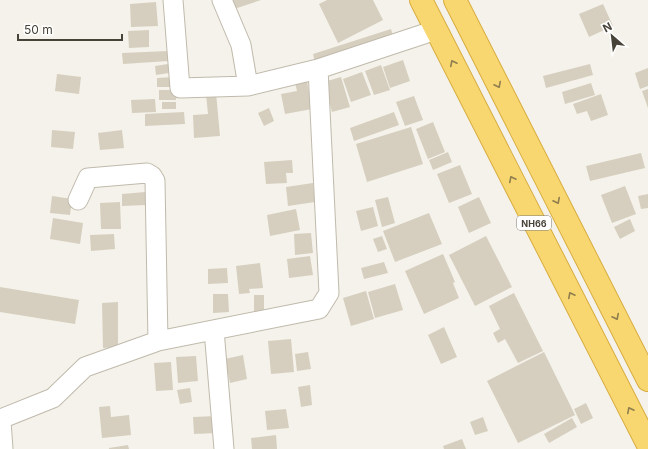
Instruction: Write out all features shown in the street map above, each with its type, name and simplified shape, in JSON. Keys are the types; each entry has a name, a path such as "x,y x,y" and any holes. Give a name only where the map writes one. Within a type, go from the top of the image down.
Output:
{"highway":[{"name":"NH66","path":"421,0 648,445"},
{"name":"NH66","path":"455,0 648,380"}],"street":[{"path":"173,0 180,88 248,86 318,69 436,30"},
{"path":"222,0 241,45 248,86"},
{"path":"3,449 1,421 3,418 53,398 84,367 158,341 319,308 329,293 318,69"},
{"path":"78,200 88,178 147,173 152,176 155,181 158,341"},
{"path":"214,330 224,449"}],"building":[{"path":"231,0 261,0 234,9"},
{"path":"327,0 373,0 383,20 338,43 319,4"},
{"path":"156,2 158,26 131,27 130,4"},
{"path":"603,4 613,26 589,37 579,14"},
{"path":"391,29 395,42 316,67 313,54"},
{"path":"149,30 149,47 129,48 128,31"},
{"path":"168,51 169,61 123,64 122,53"},
{"path":"403,60 410,81 390,88 383,67"},
{"path":"168,64 169,73 156,75 155,66"},
{"path":"590,64 593,75 546,88 543,76"},
{"path":"381,65 390,90 374,95 365,71"},
{"path":"648,68 648,86 640,89 635,73"},
{"path":"362,72 371,95 351,102 343,79"},
{"path":"57,74 81,77 79,94 55,91"},
{"path":"173,77 173,87 157,87 157,78"},
{"path":"341,77 350,107 332,112 324,82"},
{"path":"307,81 312,109 285,114 281,94 297,91 295,83"},
{"path":"591,83 595,95 565,104 562,92"},
{"path":"648,89 648,108 642,91"},
{"path":"159,90 177,90 176,100 159,100"},
{"path":"216,93 220,136 194,138 193,115 208,114 206,94"},
{"path":"601,94 608,115 591,121 587,111 577,114 573,104"},
{"path":"414,96 423,120 405,126 396,102"},
{"path":"155,99 156,112 132,113 131,100"},
{"path":"162,102 176,102 176,109 162,109"},
{"path":"269,108 274,121 264,126 258,113"},
{"path":"184,112 185,124 145,126 145,114"},
{"path":"394,112 399,125 354,141 350,128"},
{"path":"433,122 445,152 428,159 416,129"},
{"path":"411,127 423,164 367,182 356,144"},
{"path":"52,130 75,132 73,149 51,147"},
{"path":"122,130 124,148 100,150 98,133"},
{"path":"448,152 452,162 433,170 429,160"},
{"path":"641,153 645,168 590,181 586,166"},
{"path":"292,160 293,173 286,173 287,183 266,184 264,162"},
{"path":"460,165 472,194 449,203 437,174"},
{"path":"313,183 315,202 288,206 286,187"},
{"path":"625,186 636,214 612,223 601,195"},
{"path":"145,192 146,205 122,206 122,194"},
{"path":"648,194 648,208 641,209 638,196"},
{"path":"52,196 72,199 70,215 50,213"},
{"path":"388,197 395,223 382,227 375,200"},
{"path":"479,197 491,223 469,233 458,207"},
{"path":"120,202 121,229 101,229 100,203"},
{"path":"373,207 378,226 361,231 356,211"},
{"path":"296,209 300,230 270,236 267,215"},
{"path":"429,213 442,244 395,262 383,231"},
{"path":"53,218 83,223 80,244 50,239"},
{"path":"630,219 635,231 620,239 614,227"},
{"path":"311,233 313,253 295,255 294,234"},
{"path":"114,234 115,249 91,251 90,235"},
{"path":"382,236 387,249 378,252 373,239"},
{"path":"486,236 512,287 475,306 449,255"},
{"path":"443,254 455,282 453,283 459,298 424,314 405,271"},
{"path":"310,256 313,275 289,278 287,259"},
{"path":"384,262 388,273 364,279 361,268"},
{"path":"260,263 263,288 249,289 250,293 239,294 236,266"},
{"path":"227,268 228,283 208,284 208,269"},
{"path":"395,284 403,310 375,318 368,292"},
{"path":"0,287 79,300 75,324 0,312"},
{"path":"366,291 374,319 351,326 343,298"},
{"path":"514,293 543,351 518,363 505,339 498,343 493,333 500,329 489,306"},
{"path":"213,294 228,294 229,312 213,313"},
{"path":"254,295 264,295 264,312 254,311"},
{"path":"118,302 118,347 103,348 102,303"},
{"path":"444,327 457,357 441,364 428,335"},
{"path":"291,339 294,372 271,374 268,341"},
{"path":"308,352 311,369 297,371 295,354"},
{"path":"544,352 575,415 518,443 487,381"},
{"path":"243,355 247,379 230,383 225,359"},
{"path":"196,356 198,381 178,383 176,357"},
{"path":"171,362 173,390 156,391 154,363"},
{"path":"310,385 312,405 301,407 298,387"},
{"path":"190,388 192,402 180,404 177,390"},
{"path":"586,403 593,418 581,424 574,409"},
{"path":"110,406 111,417 129,415 131,435 102,438 99,407"},
{"path":"286,409 289,428 267,430 265,411"},
{"path":"216,416 216,433 194,434 193,417"},
{"path":"483,417 488,431 475,435 470,422"},
{"path":"572,418 577,427 549,443 544,434"},
{"path":"276,435 277,449 252,449 251,438"},
{"path":"462,439 466,449 444,449 443,446"},
{"path":"128,445 129,449 109,449 109,448"}]}
